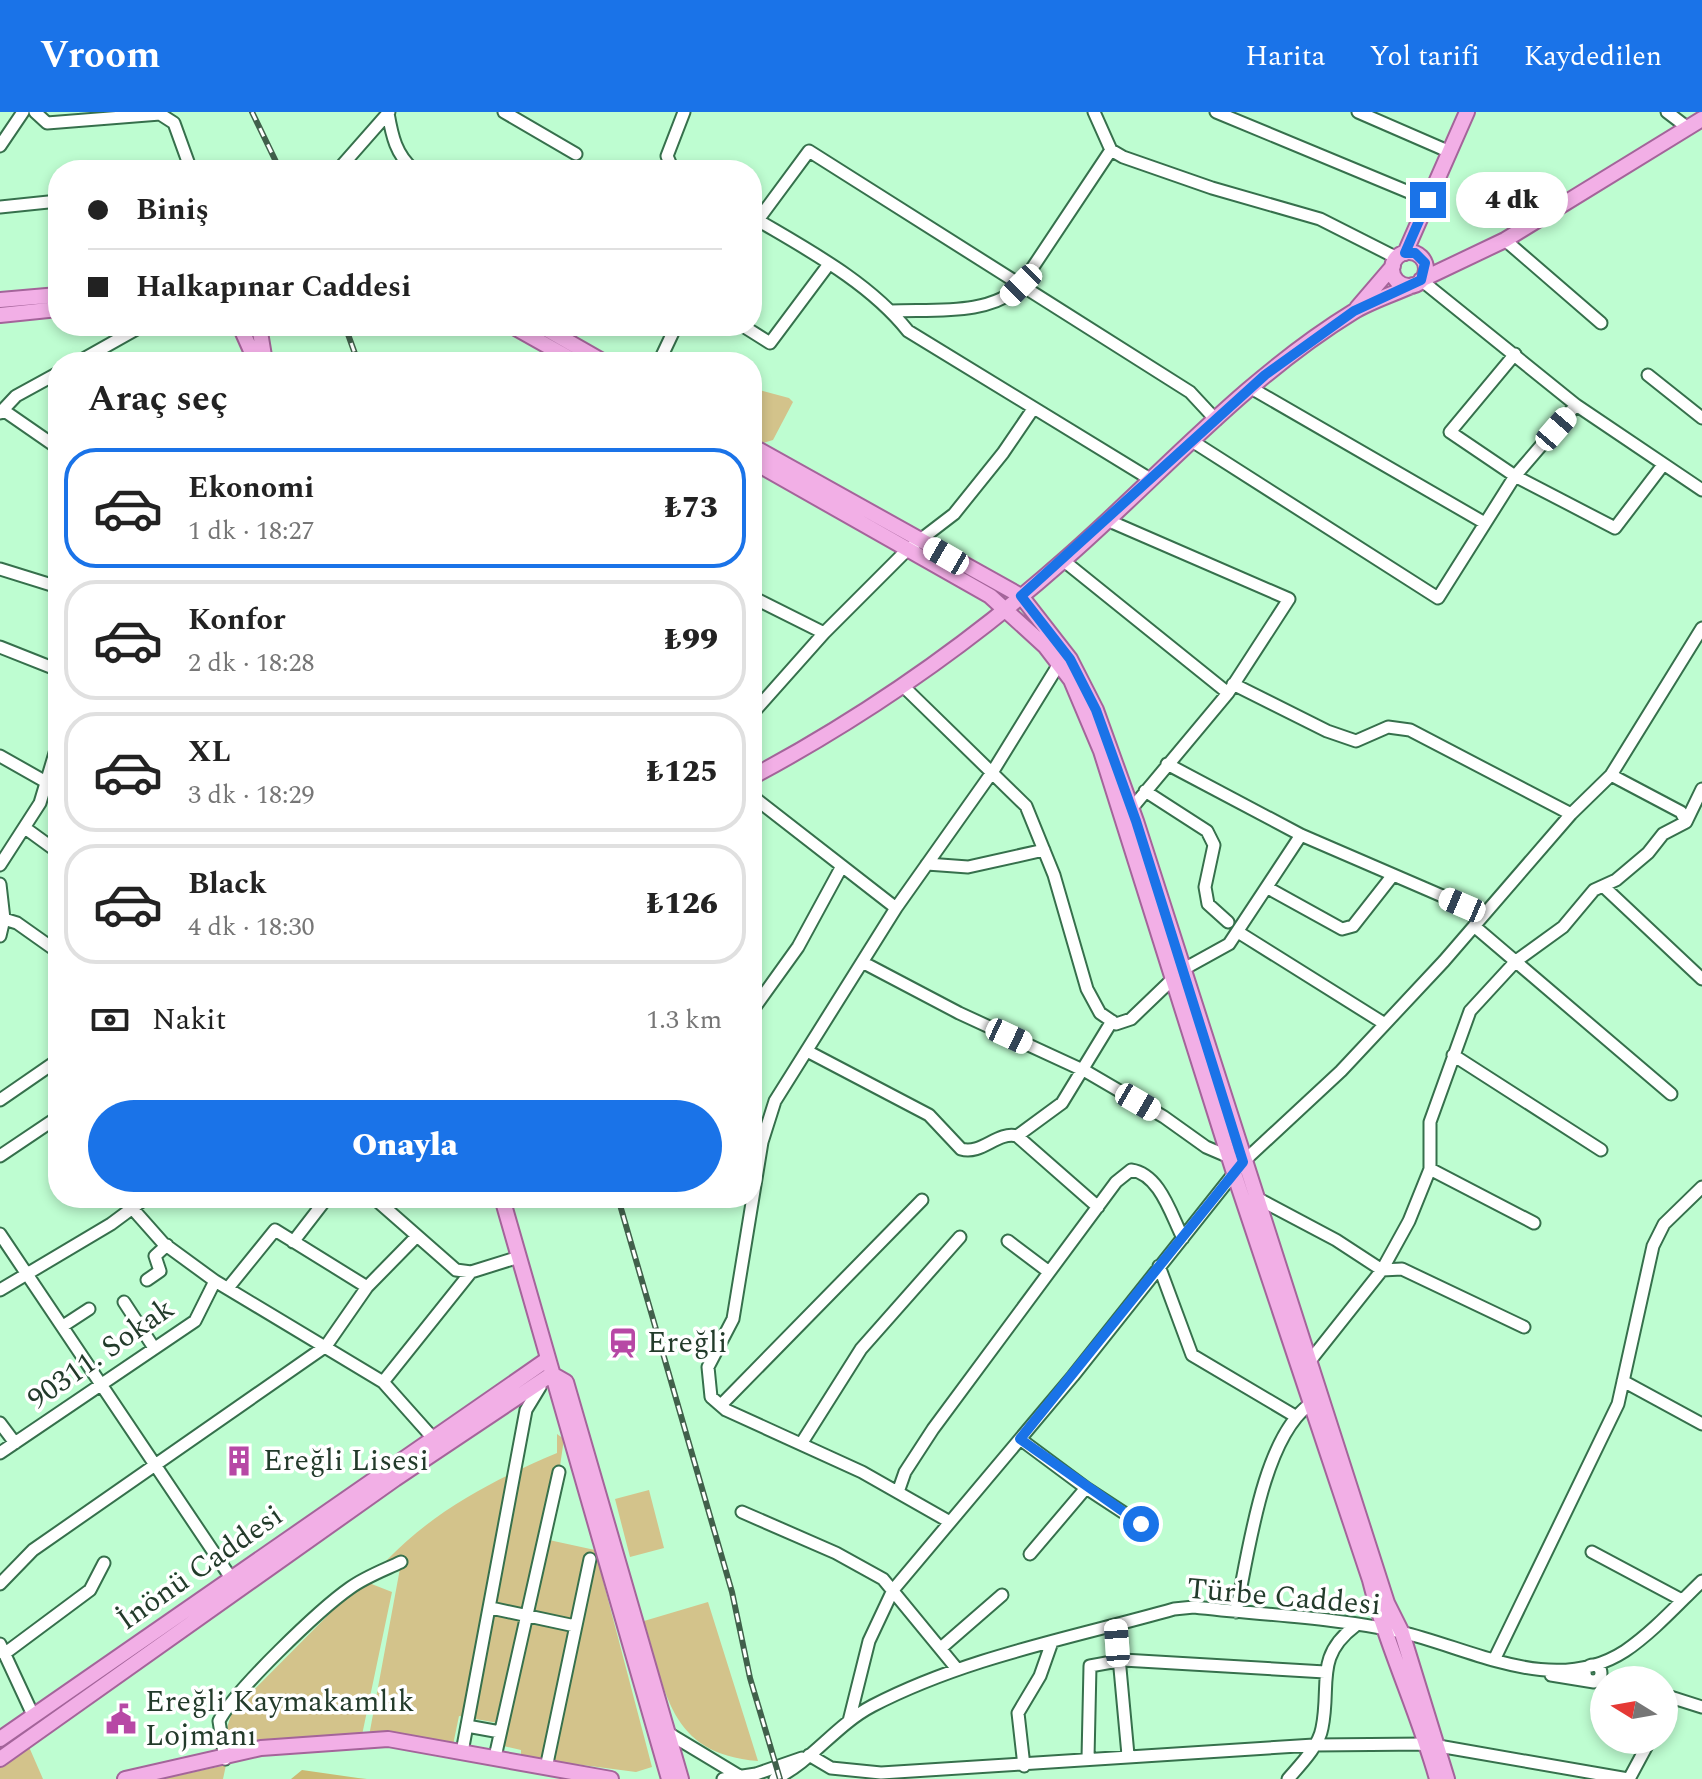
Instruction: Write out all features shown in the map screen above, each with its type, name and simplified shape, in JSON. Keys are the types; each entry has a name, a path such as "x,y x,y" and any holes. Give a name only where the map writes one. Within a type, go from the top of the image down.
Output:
{"main road":[{"path":"762,772 814,744 903,686 1021,596 1064,561 1251,388 1354,311 1399,259 1467,112"},
{"path":"1354,311 1505,240 1702,119"},
{"path":"1399,259 1415,253 1425,263 1417,283"},
{"path":"1399,259 1400,283 1417,283"},
{"path":"0,300 48,296"},
{"path":"0,315 48,310"},
{"path":"530,336 558,352"},
{"path":"558,336 586,352"},
{"path":"762,452 990,596 1045,646 1071,680 1127,814"},
{"path":"762,466 913,545 1021,596 1077,672 1096,710 1236,1160 1255,1197 1387,1603 1402,1633 1432,1745 1437,1779"},
{"path":"1236,1160 1235,1176 1370,1580 1381,1629 1447,1779"},
{"path":"505,1208 669,1779"},
{"path":"550,1366 566,1382 681,1779"},
{"path":"0,1759 550,1366"},
{"name":"İnönü Caddesi","path":"0,1739 432,1437 550,1366"},
{"path":"125,1779 225,1759 261,1748 388,1739 611,1779"}],"street":[{"path":"0,146 23,112"},
{"path":"35,112 47,123 160,114 174,123 187,160"},
{"path":"347,160 389,112"},
{"path":"389,112 402,160"},
{"path":"504,112 576,154"},
{"path":"669,160 667,156 684,112"},
{"path":"1094,112 1111,150 1212,188 1320,219 1399,259"},
{"path":"1216,112 1428,200"},
{"path":"1358,112 1450,152"},
{"path":"1667,112 1688,128"},
{"path":"891,311 991,306 1010,297 1111,150"},
{"path":"762,212 809,151 1190,392 1216,420"},
{"path":"0,207 48,202"},
{"path":"762,226 829,264 891,311 908,331 1150,479"},
{"path":"1505,240 1601,323"},
{"path":"759,336 770,343 829,264"},
{"path":"1417,283 1515,354 1576,405 1702,490"},
{"path":"96,352 124,336"},
{"path":"1515,354 1450,432 1515,476 1615,528 1663,465"},
{"path":"1648,375 1702,418"},
{"path":"48,378 16,396 1,411 48,442"},
{"path":"1251,388 1483,522"},
{"path":"1192,441 1438,598 1483,522 1515,476 1576,405"},
{"path":"762,701 824,633 913,545 954,514 1003,453 1033,409"},
{"path":"1107,520 1289,599 1230,688 1127,814"},
{"path":"1064,561 1230,688 1356,741 1388,727 1410,730 1571,814"},
{"path":"0,569 48,584"},
{"path":"762,602 824,633"},
{"path":"864,963 959,1013 1083,1070 1164,1117 1206,1147 1236,1160 1341,1071 1474,926 1571,814 1611,775 1702,628"},
{"path":"0,647 48,666"},
{"path":"762,1142 775,1101 896,908 993,771 1059,664"},
{"path":"903,686 1026,806 1044,850 1087,989 1100,1013 1116,1024 1131,1019 1177,974 1229,944 1301,835"},
{"path":"0,756 46,782"},
{"path":"1167,764 1301,835 1484,914"},
{"path":"1611,775 1681,812 1686,822"},
{"path":"0,865 40,803 48,776"},
{"path":"1309,1362 1382,1270 1409,1221 1430,1169 1430,1122 1470,1011 1516,961 1563,927 1594,890 1616,880 1648,853 1663,834 1686,822 1699,804 1702,789"},
{"path":"1145,791 1207,831 1214,845 1205,887 1208,904 1228,922"},
{"path":"762,804 896,908"},
{"path":"25,828 48,845"},
{"path":"927,864 968,867 1044,850"},
{"path":"762,997 798,947 842,866"},
{"path":"1268,888 1342,929 1353,926 1393,875"},
{"path":"0,884 4,919 0,936"},
{"path":"1603,886 1702,979"},
{"path":"4,919 17,923 48,945"},
{"path":"1474,926 1671,1094"},
{"path":"1238,932 1385,1024"},
{"path":"1017,1136 1062,1103 1112,1021"},
{"path":"807,1051 929,1115 961,1149 977,1150 1009,1134 1017,1136 1098,1207"},
{"path":"1453,1055 1601,1150"},
{"path":"0,1100 48,1067"},
{"path":"0,1156 48,1124"},
{"path":"1430,1169 1534,1223"},
{"path":"898,1492 905,1472 933,1429 1098,1207 1131,1170 1140,1171 1158,1188 1183,1238"},
{"path":"849,1721 869,1641 893,1590 1235,1176"},
{"path":"1494,1660 1618,1404 1653,1246 1664,1224 1687,1206 1702,1187"},
{"path":"1255,1197 1336,1240 1382,1270 1402,1269 1524,1327"},
{"path":"721,1405 922,1200"},
{"path":"1687,1206 1702,1211"},
{"path":"0,1290 132,1208 167,1245 215,1281 383,1382 432,1437"},
{"path":"293,1242 319,1208"},
{"path":"385,1208 456,1270 471,1272 519,1257"},
{"path":"751,1208 733,1319 708,1367 711,1397 721,1405 898,1492 950,1522"},
{"path":"228,1288 275,1230 367,1287"},
{"path":"0,1234 231,1578"},
{"path":"0,1584 33,1550 326,1346 367,1287 417,1236"},
{"path":"801,1444 861,1349 960,1237"},
{"path":"1008,1241 1049,1272"},
{"path":"147,1280 160,1271 155,1256 167,1245"},
{"path":"1159,1266 1192,1355 1295,1416"},
{"path":"383,1382 471,1272"},
{"name":"90311. Sokak","path":"0,1453 195,1321 215,1281"},
{"path":"124,1302 154,1348"},
{"path":"63,1326 89,1309"},
{"path":"462,1752 526,1410 550,1366"},
{"path":"1623,1381 1702,1424"},
{"path":"1236,1612 1261,1493 1295,1416 1309,1405"},
{"path":"0,1423 15,1443"},
{"path":"1020,1439 1141,1524"},
{"path":"495,1757 559,1472"},
{"path":"1030,1554 1086,1488"},
{"path":"742,1512 836,1553 883,1579 957,1669"},
{"path":"1592,1552 1682,1600"},
{"path":"546,1768 590,1559"},
{"path":"225,1759 219,1721 237,1697 297,1635 351,1588 401,1562"},
{"path":"33,1715 2,1649 90,1590 104,1563"},
{"name":"Türbe Caddesi","path":"775,1779 790,1772 849,1721 871,1707 957,1669 1184,1608 1381,1629 1531,1671 1591,1665 1623,1652 1702,1581"},
{"path":"941,1648 1002,1595"},
{"path":"491,1608 575,1626"},
{"path":"1116,1625 1128,1755"},
{"path":"1288,1779 1322,1730 1325,1672 1336,1644 1355,1626"},
{"path":"1024,1766 1018,1713 1040,1676 1052,1642"},
{"path":"1611,1666 1623,1652"},
{"path":"1088,1758 1090,1666 1119,1661 1325,1672"},
{"path":"1591,1665 1595,1666"},
{"path":"1531,1671 1590,1679"},
{"path":"1678,1699 1702,1707"},
{"path":"467,1726 500,1732"},
{"path":"668,1733 741,1777"},
{"path":"809,1755 831,1768 852,1772 930,1772 1128,1755 1314,1745 1432,1745 1629,1779 1642,1754"},
{"name":"Türbe Caddesi","path":"723,1779 741,1777 809,1755"},
{"path":"982,1766 990,1779"}],"shaded area":[{"path":"762,391 793,402 773,440 762,443"},
{"path":"557,1434 564,1439 549,1540 595,1550 652,1767 636,1772 521,1757 521,1750 503,1746 509,1725 459,1716 453,1745 390,1732 369,1736 401,1563 386,1561 424,1526 466,1498 557,1453"},
{"path":"649,1490 664,1548 630,1557 615,1499"},
{"path":"369,1583 392,1592 362,1735 257,1742 230,1748 225,1734 232,1712 352,1591"},
{"path":"708,1602 758,1761 728,1756 705,1746 688,1732 676,1715 658,1671 644,1621"},
{"path":"26,1740 43,1779 0,1779 0,1759"},
{"path":"226,1765 223,1779 163,1779"},
{"path":"302,1770 358,1778 367,1779 291,1779"}],"railway":[{"path":"252,112 275,160"},
{"path":"349,336 354,352"},
{"path":"621,1208 732,1592 750,1678 780,1779"}],"place":[{"name":"Ereğli","path":"623,1343"},
{"name":"Ereğli Lisesi","path":"239,1461"},
{"name":"Ereğli Kaymakamlık Lojmanı","path":"121,1719"}],"route":[{"path":"1141,1524 1020,1439 1235,1176 1243,1162 1136,821 1096,710 1070,659 1021,596 1064,561 1265,375 1354,311 1418,283 1426,272 1425,263 1415,253 1405,253 1428,200"}]}
